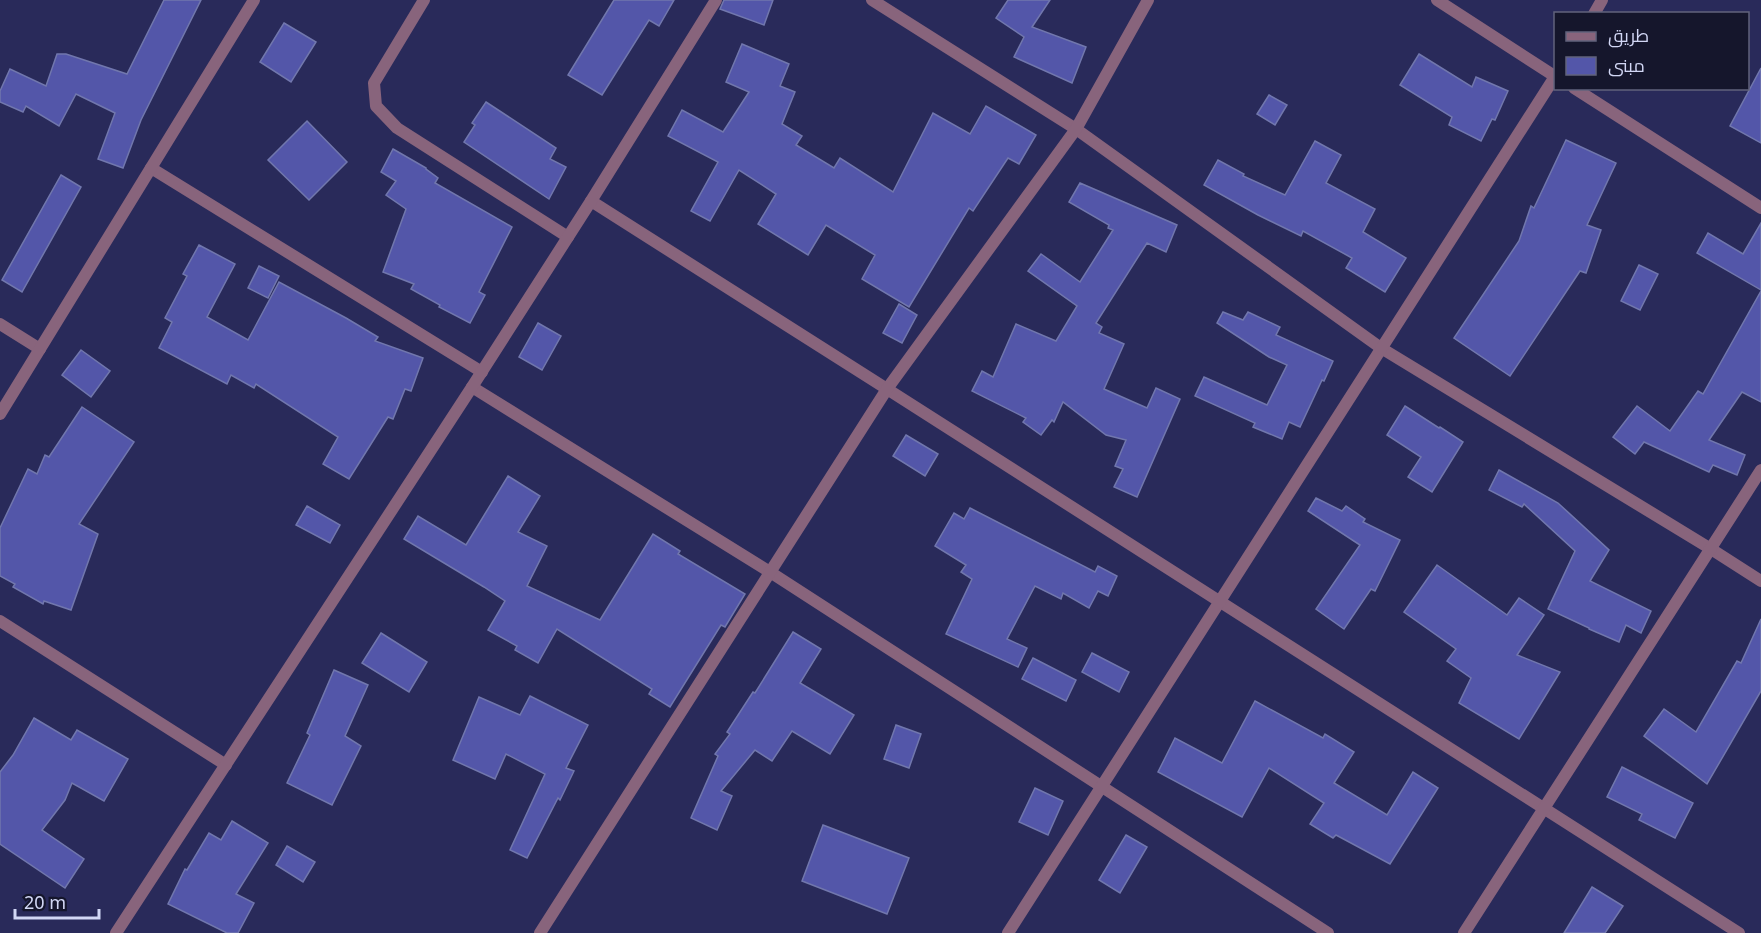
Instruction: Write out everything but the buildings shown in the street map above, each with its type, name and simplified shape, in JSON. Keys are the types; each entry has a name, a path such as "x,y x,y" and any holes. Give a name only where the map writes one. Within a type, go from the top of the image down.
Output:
{"street":[{"path":"0,414 254,0"},
{"path":"424,0 374,83 376,106 397,128 568,237"},
{"path":"121,932 225,765 482,372 716,0"},
{"path":"872,0 1077,129 1381,348 1761,581"},
{"path":"540,933 887,389 1077,129 1148,0"},
{"path":"1437,0 1554,75"},
{"path":"1008,933 1554,78"},
{"path":"1577,90 1761,208"},
{"path":"151,168 482,372"},
{"path":"591,201 1739,933"},
{"path":"0,324 40,349"},
{"path":"472,387 770,572 1328,933"},
{"path":"1464,933 1761,470"},
{"path":"0,621 225,765"}]}
